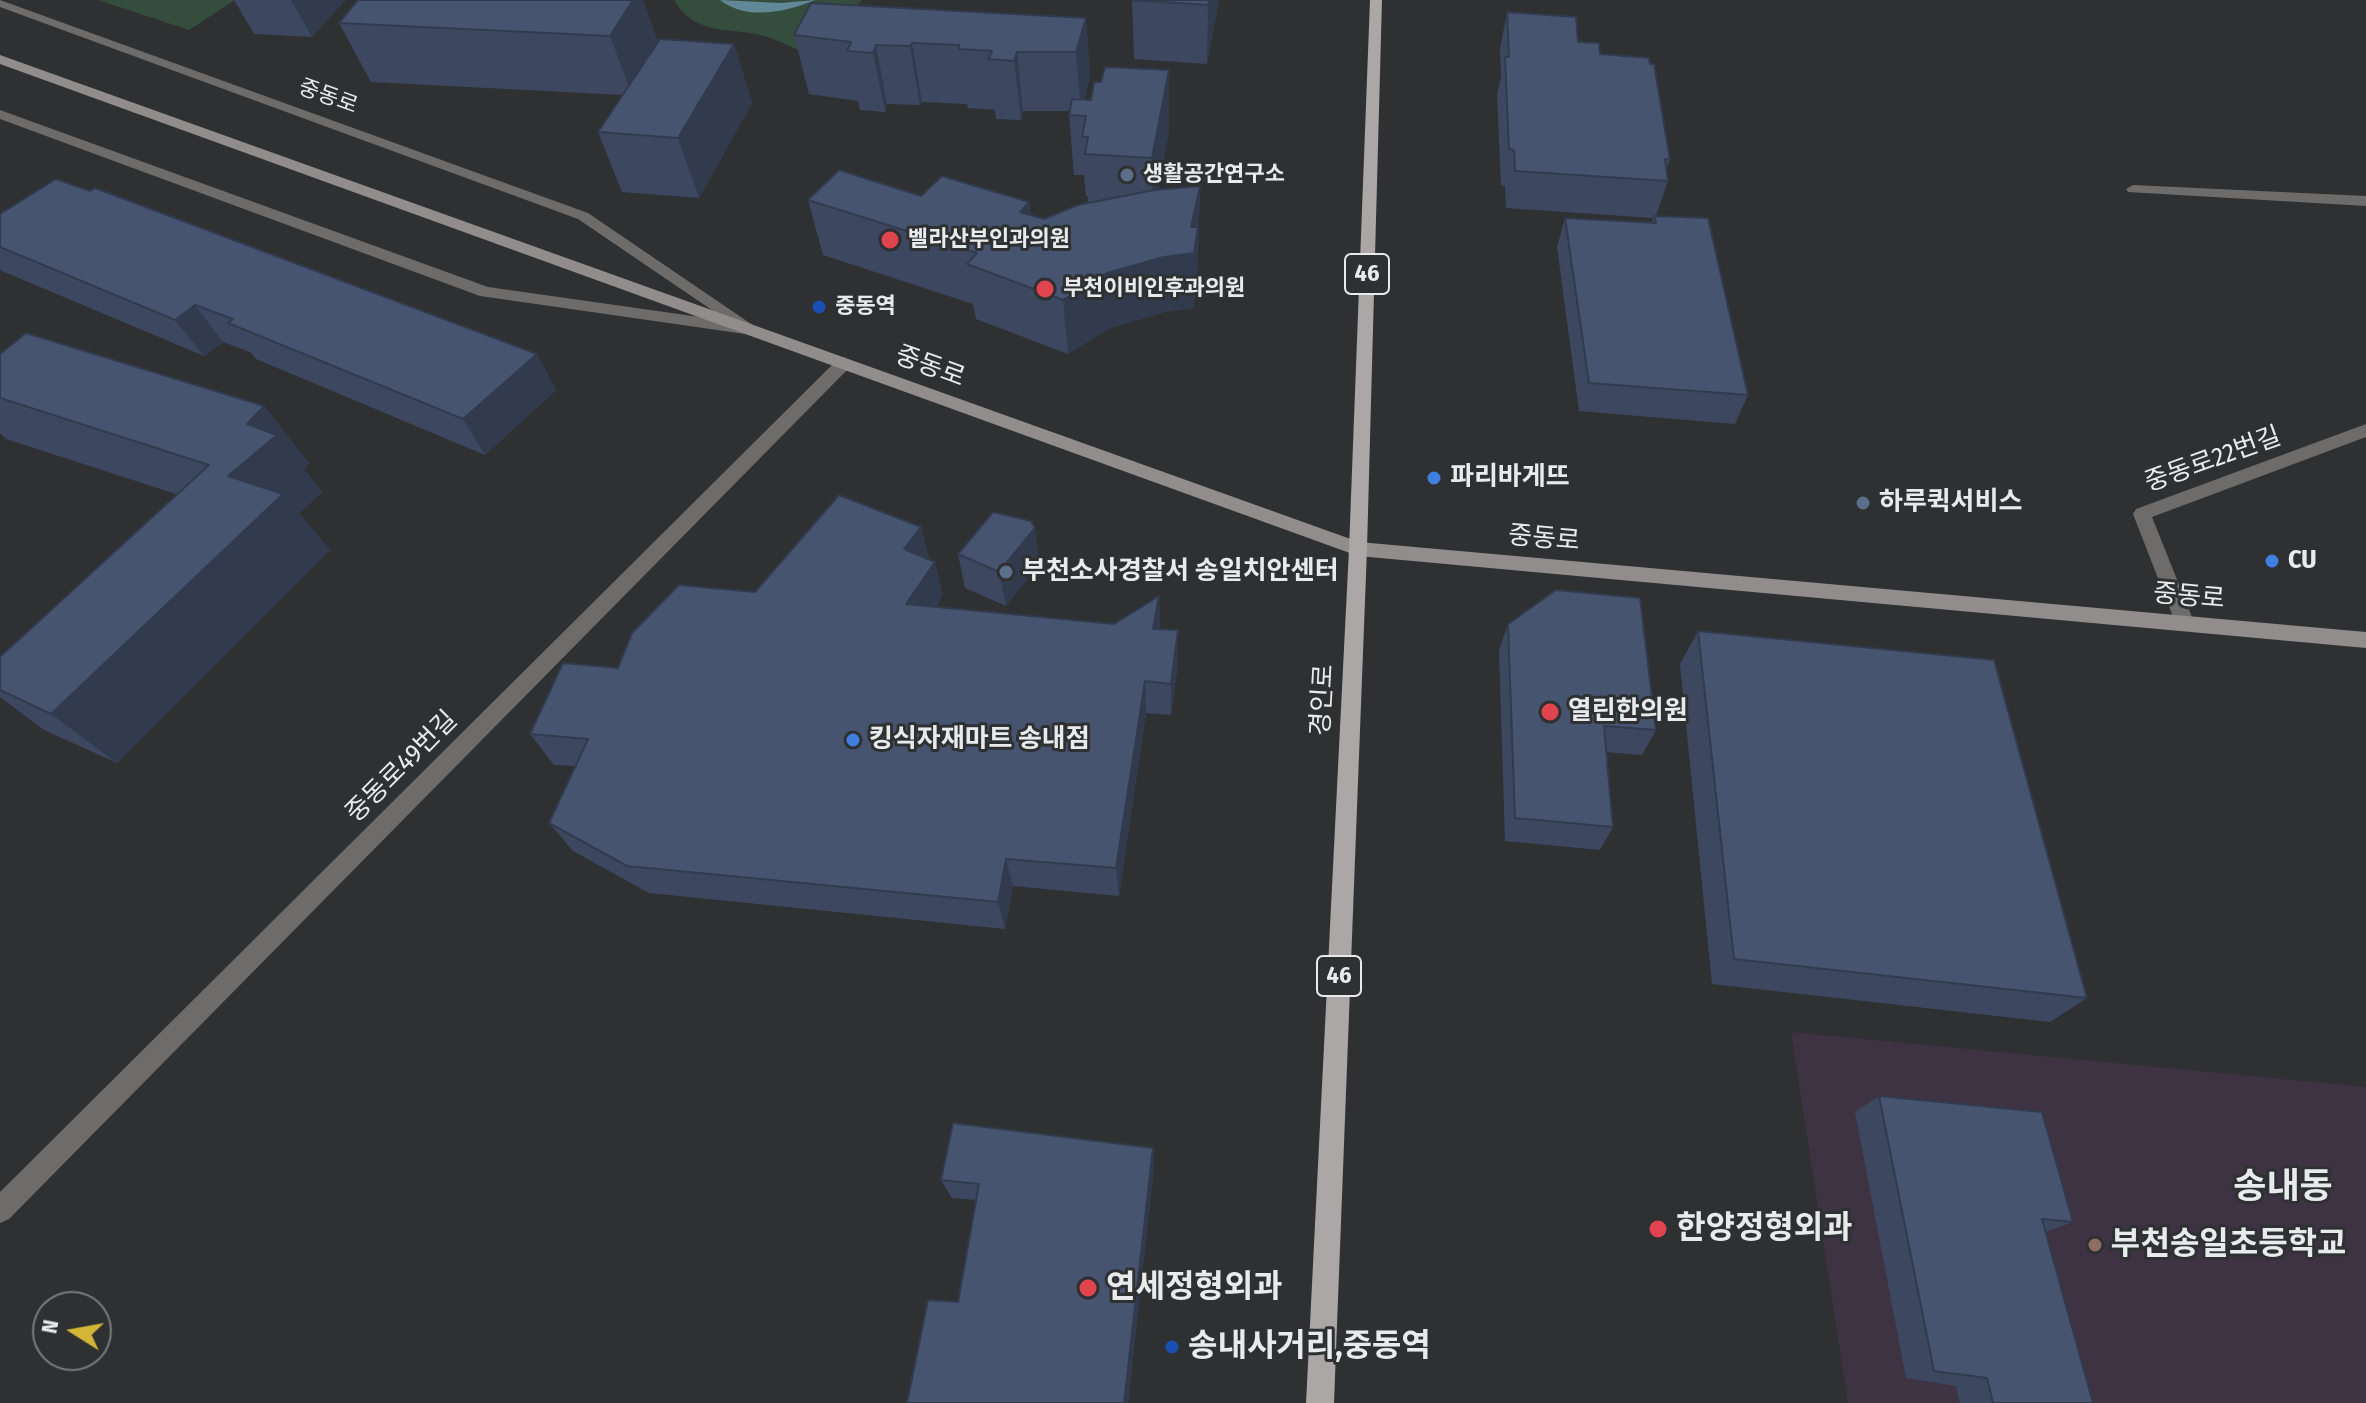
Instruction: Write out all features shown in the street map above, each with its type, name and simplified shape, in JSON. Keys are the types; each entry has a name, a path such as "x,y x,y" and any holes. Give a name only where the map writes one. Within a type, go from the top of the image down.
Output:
{"main road":[{"name":"경인로","path":"1320,1403 1358,549 1376,0"}],"street":[{"name":"중동로","path":"0,3 583,216 752,330"},
{"name":"중동로","path":"0,59 1358,549 2366,640"},
{"name":"중동로","path":"0,114 486,292 752,330"},
{"path":"2133,189 2366,201"},
{"name":"중동로49번길","path":"0,1210 844,363"},
{"name":"중동로22번길","path":"2184,622 2142,514 2366,430"}],"shaded area":[{"name":"부천송일초등학교","path":"1791,1032 2366,1087 2366,1403 1848,1403"}],"green space":[{"path":"98,0 235,0 189,30"},
{"path":"674,0 862,0 852,12 825,62 768,37 704,26 683,12"}],"water":[{"path":"720,0 781,3 815,0 779,11 754,12 742,11"}],"building":[{"path":"358,0 633,0 610,36 339,23"},
{"path":"1132,0 1209,0 1208,5"},
{"path":"811,3 1086,18 1076,52 1017,52 1014,61 988,59 992,51 959,49 959,45 912,43 910,46 876,45 873,53 847,51 851,42 794,35"},
{"path":"1507,12 1576,17 1578,42 1599,43 1600,54 1649,58 1650,64 1654,64 1670,160 1665,159 1668,181 1515,171 1514,150 1509,149 1505,57 1509,57"},
{"path":"660,39 734,44 678,138 598,132"},
{"path":"1105,67 1169,70 1152,158 1085,154 1088,137 1082,137 1086,116 1069,115 1072,99 1091,100 1094,82 1101,82"},
{"path":"839,170 921,196 942,176 1029,202 1020,212 1044,219 1078,205 1154,190 1200,186 1191,227 1198,227 1194,253 1164,257 1107,273 1063,300 967,264 977,253 808,200"},
{"path":"56,179 90,191 95,188 537,354 463,419 228,323 233,319 195,305 175,320 0,247 0,214"},
{"path":"1654,216 1708,218 1748,395 1589,383 1565,218 1656,223"},
{"path":"26,333 264,406 247,424 277,435 228,476 283,494 51,714 0,690 0,657 209,465 0,398 0,354"},
{"name":"킹식자재마트 송내점","path":"839,495 921,527 904,549 935,562 906,604 1114,624 1159,596 1153,629 1178,630 1171,684 1145,681 1116,868 1006,859 998,902 627,866 549,823 588,739 530,734 563,663 618,668 632,633 679,585 755,592"},
{"path":"993,512 1031,521 1035,528 999,572 958,554"},
{"path":"1556,590 1640,598 1656,730 1604,726 1613,827 1515,818 1508,624"},
{"path":"1698,631 1994,660 2087,998 1734,959"},
{"path":"1879,1096 2042,1112 2073,1222 2042,1219 2093,1403 1993,1403 1987,1378 1934,1371"},
{"path":"953,1123 1153,1148 1124,1403 907,1403 928,1300 958,1302 979,1184 941,1180"}],"place":[{"name":"생활공간연구소","path":"1127,175"},
{"name":"벨라산부인과의원","path":"890,240"},
{"name":"부천이비인후과의원","path":"1045,289"},
{"name":"중동역","path":"819,307"},
{"name":"파리바게뜨","path":"1434,478"},
{"name":"하루퀵서비스","path":"1863,503"},
{"name":"CU","path":"2272,561"},
{"name":"부천소사경찰서 송일치안센터","path":"1006,572"},
{"name":"열린한의원","path":"1550,712"},
{"name":"킹식자재마트 송내점","path":"853,740"},
{"name":"한양정형외과","path":"1658,1229"},
{"name":"부천송일초등학교","path":"2095,1245"},
{"name":"연세정형외과","path":"1088,1288"},
{"name":"송내사거리,중동역","path":"1172,1347"}],"district":[{"name":"송내동","path":"2283,1188"}]}
